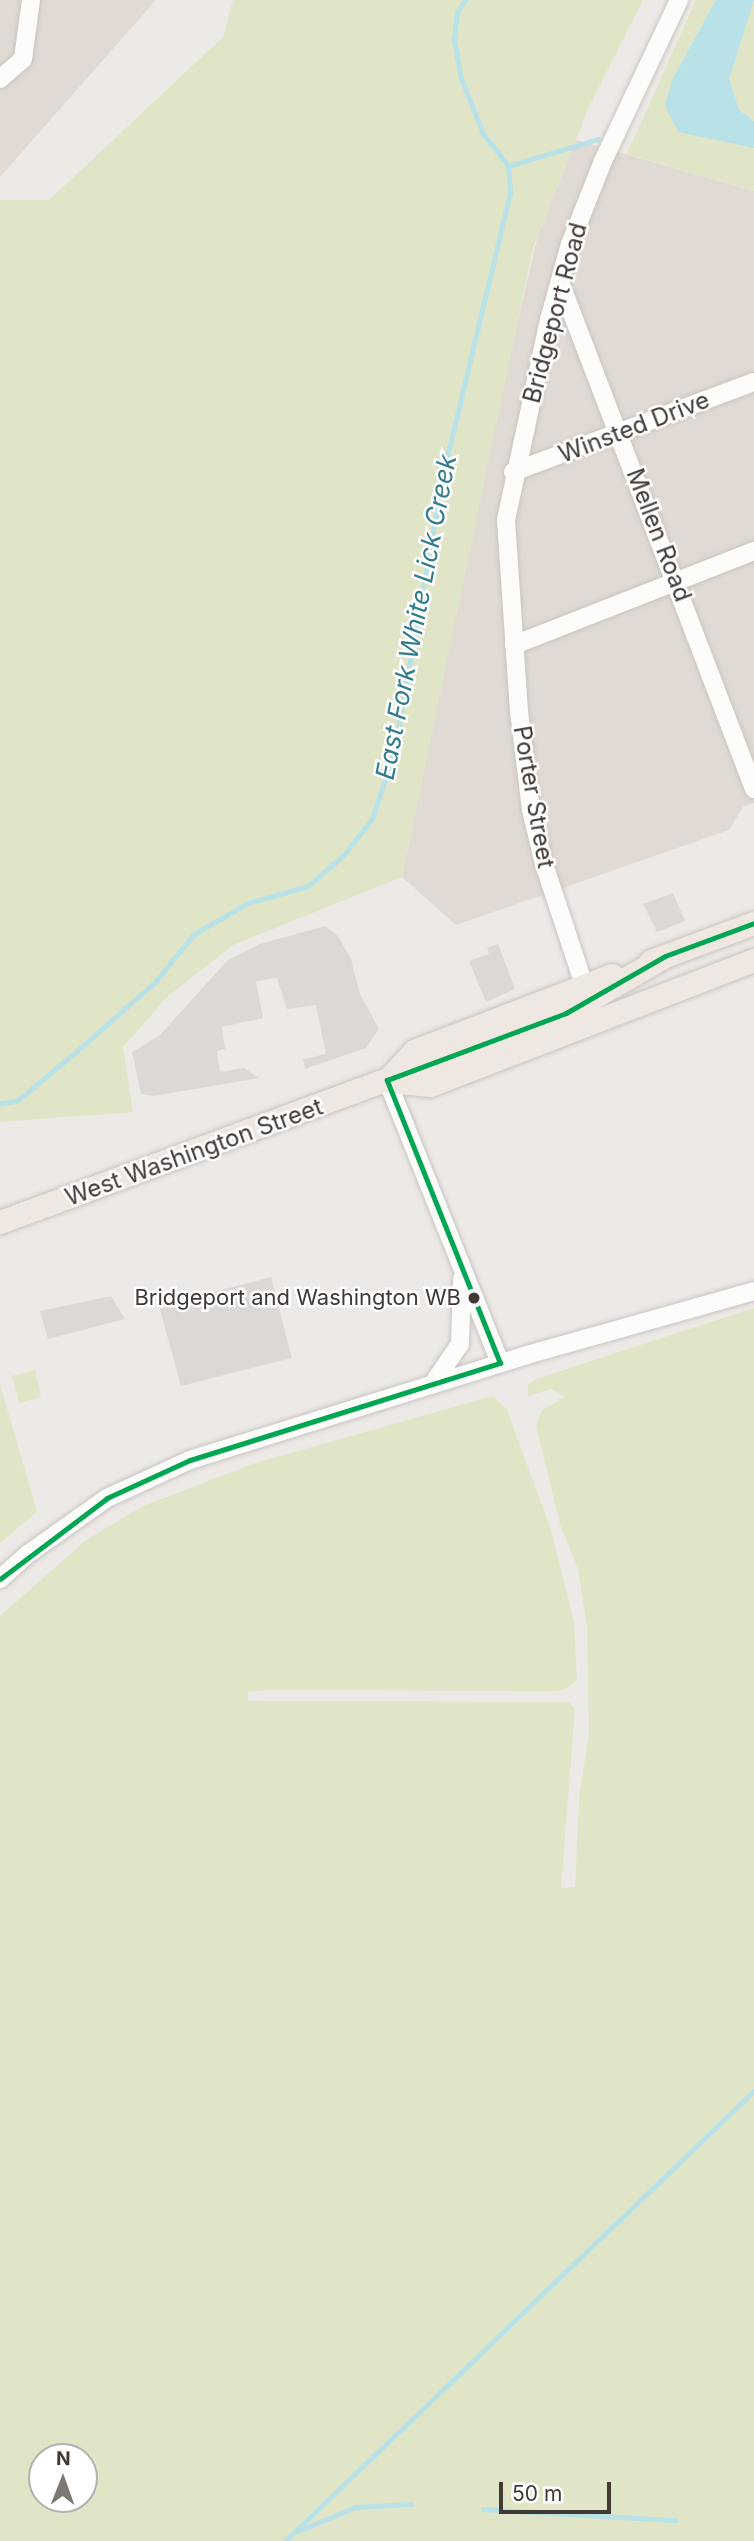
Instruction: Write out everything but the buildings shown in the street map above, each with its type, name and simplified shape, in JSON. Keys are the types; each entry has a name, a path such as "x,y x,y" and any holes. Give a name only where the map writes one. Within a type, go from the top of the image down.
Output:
{"main road":[{"name":"West Washington Street","path":"387,1080 414,1051 754,923"},
{"path":"387,1080 566,1013 665,956"},
{"name":"West Washington Street","path":"0,1222 387,1080 430,1085 754,960"}],"street":[{"path":"0,79 23,60 31,0"},
{"name":"Bridgeport Road","path":"514,645 506,549 513,472 559,282 603,161 679,0"},
{"name":"Mellen Road","path":"559,282 620,432 754,789"},
{"name":"Winsted Drive","path":"513,472 754,382"},
{"path":"514,645 754,551"},
{"name":"Porter Street","path":"514,645 536,836 584,985"},
{"path":"387,1080 500,1363"},
{"path":"432,1385 460,1344 463,1268"},
{"path":"0,1579 107,1497 190,1460 500,1363 754,1291"}],"shaded area":[{"path":"0,0 156,0 0,177"},
{"path":"576,140 754,191 754,803 743,807 729,830 456,925 402,877 494,423 538,235"},
{"path":"673,893 685,921 657,932 643,904"},
{"path":"325,926 338,936 351,959 360,994 379,1029 366,1048 305,1069 303,1059 326,1054 316,1005 287,1009 277,978 256,981 263,1018 222,1027 225,1049 217,1051 220,1072 244,1068 259,1078 154,1096 141,1094 132,1052 159,1036 228,960 260,944"},
{"path":"498,944 515,989 486,1002 469,961 489,954 487,948"},
{"path":"271,1277 292,1358 181,1386 159,1306"},
{"path":"111,1296 125,1319 48,1339 40,1311"}],"green space":[{"path":"233,0 643,0 589,107 533,248 402,877 233,945 167,997 123,1047 133,1112 0,1122 0,200 49,200 223,37"},
{"path":"696,0 754,0 754,191 627,154"},
{"path":"754,1308 754,2541 0,2541 0,1616 86,1540 143,1506 255,1463 493,1396 507,1410 550,1527 574,1622 577,1680 564,1690 551,1691 267,1690 248,1692 248,1701 569,1702 575,1709 561,1888 575,1887 579,1797 589,1733 587,1626 578,1569 560,1524 536,1426 542,1410 565,1397 551,1389 528,1396 528,1385 536,1379"},
{"path":"35,1370 41,1397 19,1403 12,1376"},
{"path":"0,1384 37,1512 0,1543"}],"water":[{"path":"716,0 754,0 729,79 739,110 754,121 754,148 678,132 665,106 672,80"}],"waterway":[{"name":"East Fork White Lick Creek","path":"0,1103 17,1101 77,1051 156,981 194,934 248,903 308,886 343,856 372,819 394,752 443,474 510,192 508,166 483,134 461,79 454,40 457,13 465,0"},
{"path":"508,166 598,139"},
{"path":"285,2541 754,2091"},
{"path":"298,2531 356,2507 411,2504"},
{"path":"483,2509 676,2520"}],"transit line":[{"path":"387,1080 566,1013 665,956 754,923"},
{"path":"0,1579 107,1498 190,1460 500,1363 387,1080"}],"place":[{"name":"Bridgeport and Washington WB","path":"474,1298"}]}
